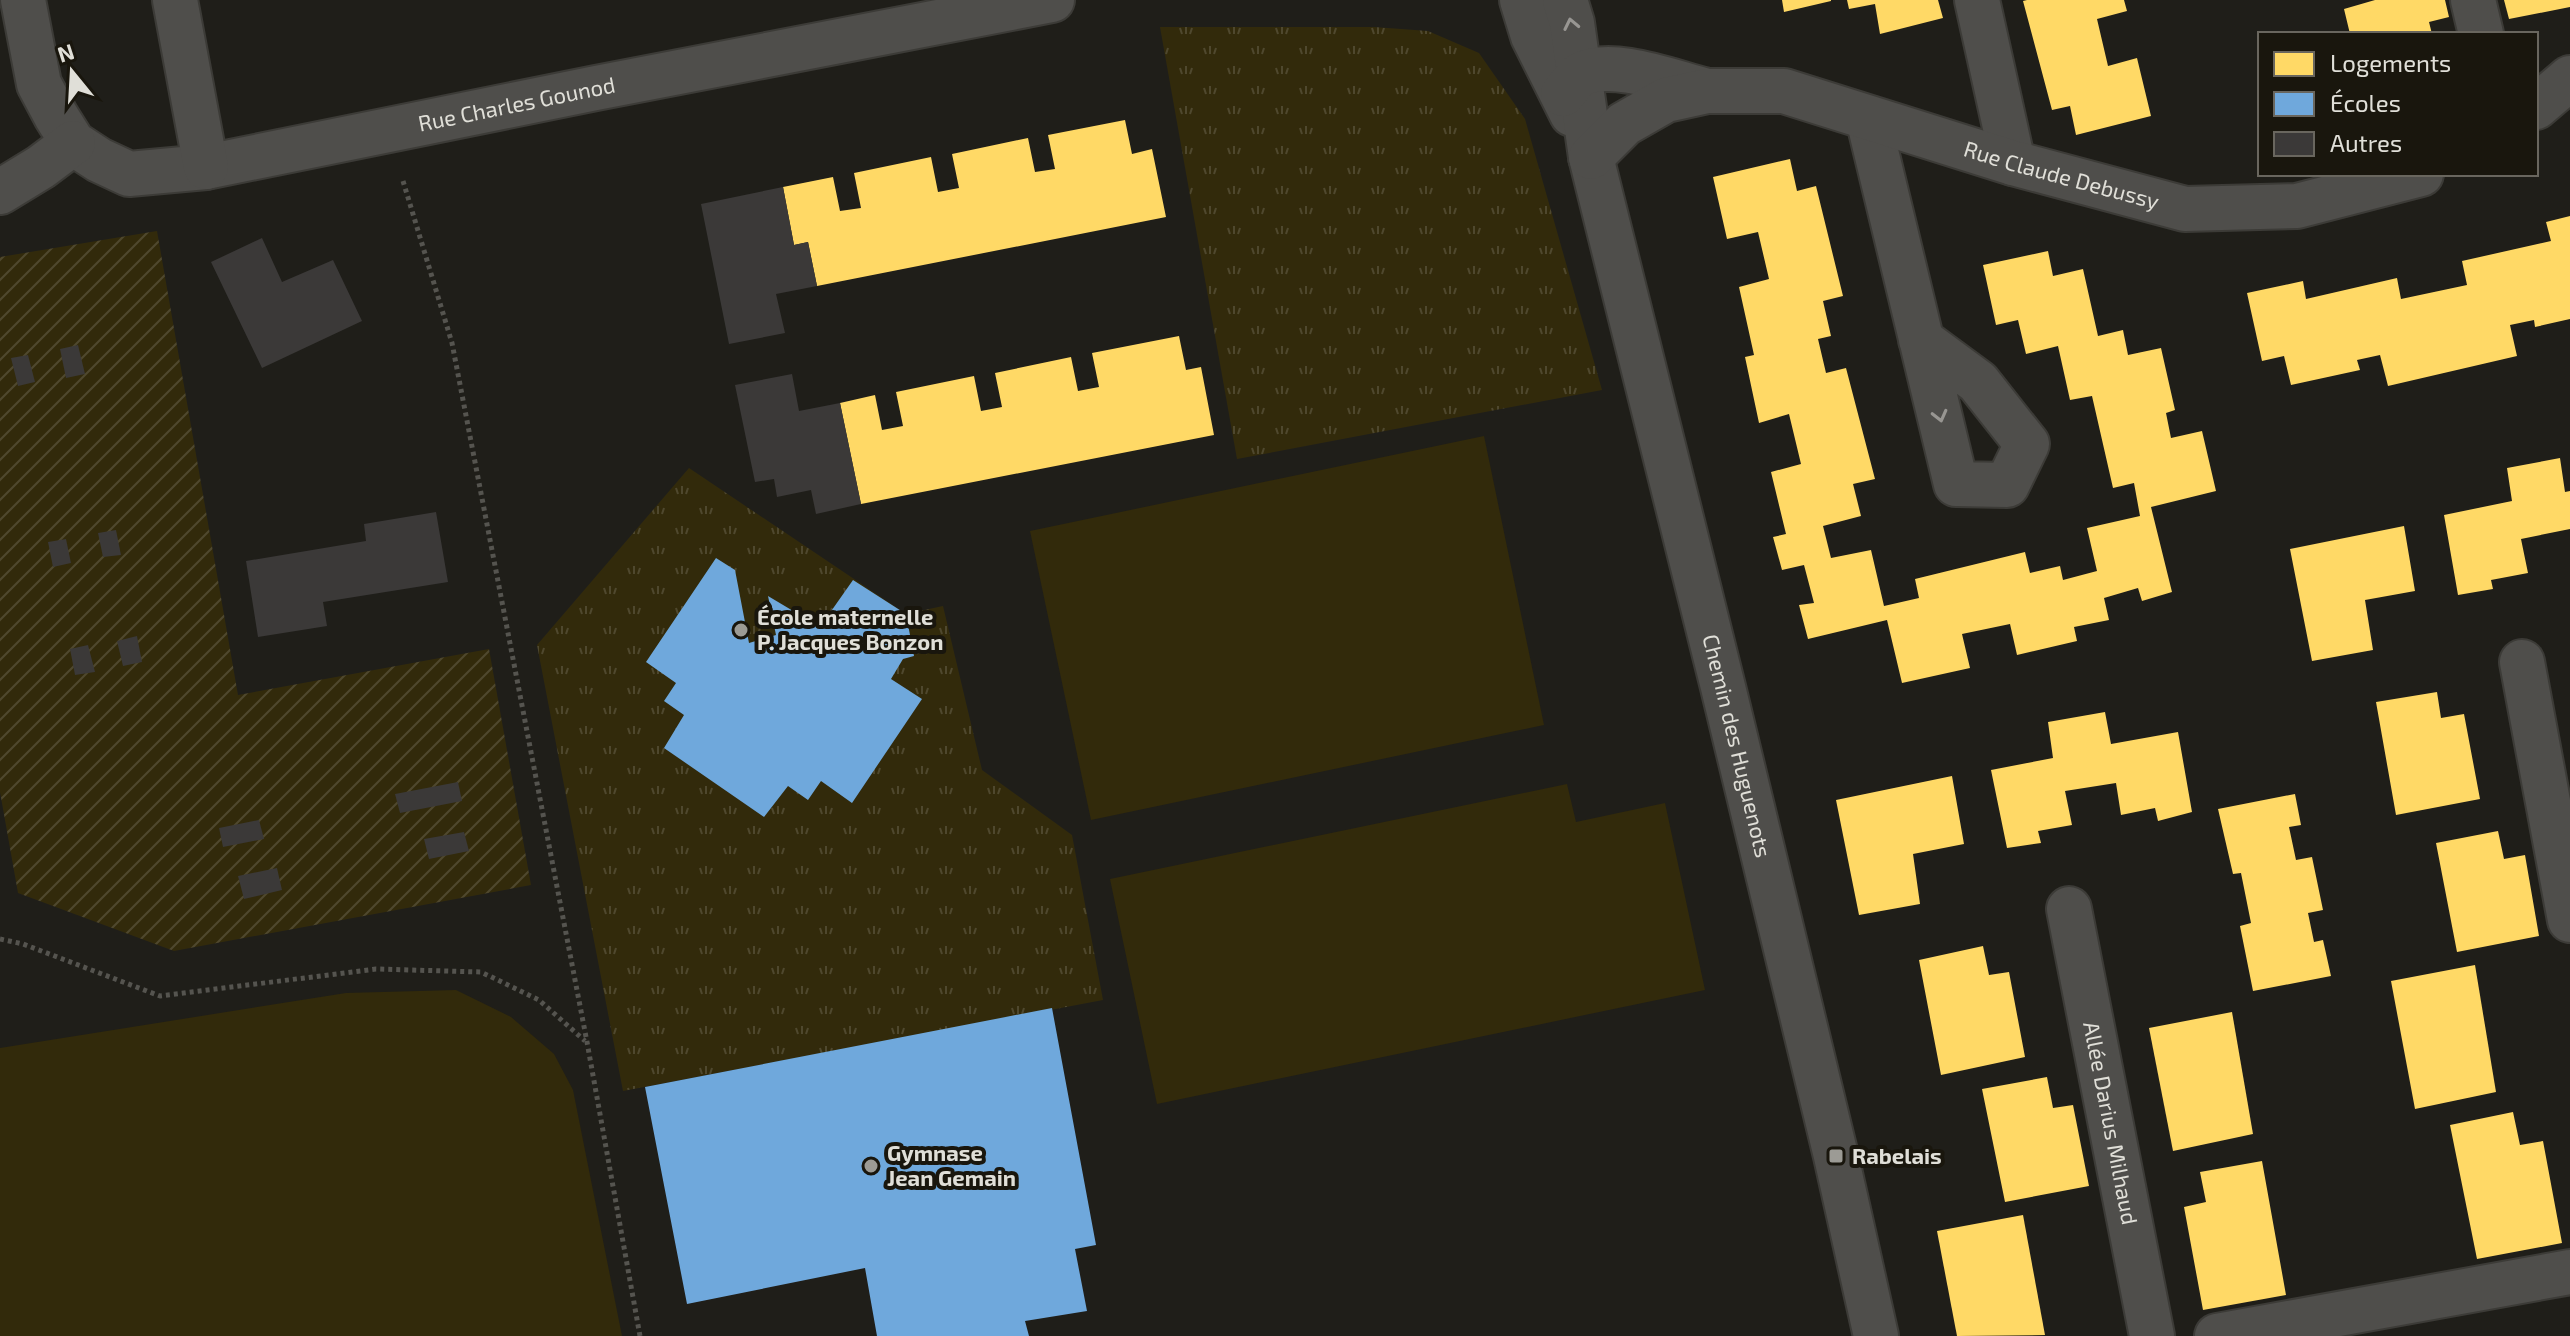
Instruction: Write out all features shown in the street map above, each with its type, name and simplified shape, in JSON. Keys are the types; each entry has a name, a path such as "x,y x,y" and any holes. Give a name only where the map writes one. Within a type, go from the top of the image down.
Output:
{"street":[{"path":"0,192 73,143 39,84 23,0"},
{"path":"175,0 206,167"},
{"name":"Rue Charles Gounod","path":"73,143 129,174 206,167 1052,0"},
{"name":"Chemin des Huguenots","path":"1565,0 1572,23 1571,85 1731,717 1876,1336"},
{"path":"1977,0 2013,163"},
{"path":"2473,0 2481,32"},
{"name":"Chemin des Huguenots","path":"1520,1 1533,36 1571,85"},
{"name":"Rue Claude Debussy","path":"1571,85 1607,68 1707,91"},
{"path":"2538,105 2570,78"},
{"name":"Rue Claude Debussy","path":"1591,157 1624,124 1666,100 1707,91 1784,91 2013,163 2185,209 2297,206 2413,176"},
{"path":"1868,118 1921,340"},
{"path":"2522,662 2570,920"},
{"name":"Allée Darius Milhaud","path":"2069,909 2152,1336"},
{"path":"2217,1336 2570,1272"}],"path":[{"path":"388,131 452,343 587,1042 640,1336"},
{"path":"0,939 23,944 160,996 376,969 481,972 539,1000 587,1042"}],"green space":[{"path":"1160,27 1374,27 1428,31 1479,53 1525,119 1602,390 1237,459"},
{"path":"157,231 238,695 489,649 531,885 174,951 18,893 0,792 0,257"},
{"path":"1484,436 1544,725 1091,820 1030,531"},
{"name":"École maternelle P. Jacques Bonzon","path":"689,468 906,614 943,606 982,770 1072,835 1103,1000 623,1091 537,645"},
{"path":"1567,784 1576,822 1665,803 1705,990 1157,1104 1110,879"},
{"path":"456,990 511,1017 554,1054 573,1090 622,1336 0,1336 0,1048 346,993"}],"building: Logements":[{"path":"1782,0 1831,0 1831,1 1784,12"},
{"path":"1847,0 1938,0 1943,18 1880,34 1875,4 1849,9"},
{"path":"2124,0 2127,11 2097,19 2108,66 2137,58 2151,116 2076,135 2070,106 2052,110 2023,1"},
{"path":"2375,0 2445,0 2449,17 2429,22 2432,32 2350,32 2344,9"},
{"path":"2504,0 2570,0 2570,7 2509,19"},
{"path":"1125,120 1132,154 1152,149 1166,217 817,286 808,242 794,245 783,187 833,177 840,211 861,208 854,173 931,157 938,192 959,188 952,154 1028,138 1035,172 1055,169 1048,135"},
{"path":"1790,159 1797,191 1816,186 1843,296 1823,301 1831,336 1818,339 1826,373 1846,368 1875,479 1853,484 1861,516 1823,526 1831,558 1871,550 1884,606 1919,598 1915,579 2025,552 2030,573 2060,566 2063,580 2097,571 2087,528 2140,516 2134,483 2113,488 2092,396 2070,400 2058,346 2026,354 2018,320 1996,325 1983,265 2048,251 2053,276 2083,269 2098,336 2123,330 2128,355 2161,348 2175,410 2166,413 2171,438 2202,431 2216,491 2151,507 2172,592 2142,601 2138,588 2104,598 2109,620 2074,627 2077,641 2017,655 2010,624 1962,634 1970,668 1902,683 1887,620 1808,639 1799,605 1814,603 1804,565 1782,570 1773,537 1786,534 1771,472 1801,464 1789,414 1759,423 1745,357 1754,355 1739,287 1769,279 1758,232 1727,239 1713,177"},
{"path":"2570,216 2570,319 2535,327 2534,320 2510,325 2517,356 2388,386 2380,355 2357,360 2360,370 2291,385 2284,356 2262,361 2247,293 2303,281 2306,299 2397,278 2401,299 2467,285 2462,261 2551,241 2546,222"},
{"path":"1179,336 1186,370 1201,367 1214,435 861,504 840,403 875,395 882,430 903,426 896,392 974,376 981,411 1002,407 995,373 1071,357 1078,391 1099,387 1092,353"},
{"path":"2560,458 2565,492 2570,491 2570,529 2521,539 2528,573 2491,580 2493,589 2458,595 2444,515 2512,501 2507,468"},
{"path":"2404,526 2415,591 2365,600 2373,650 2312,661 2290,549"},
{"path":"2437,692 2441,718 2464,714 2480,799 2396,815 2376,702"},
{"path":"2105,712 2111,744 2178,732 2192,812 2158,821 2155,808 2121,815 2116,783 2065,791 2072,825 2038,831 2041,843 2007,848 1991,770 2053,758 2048,722"},
{"path":"1952,776 1964,844 1913,854 1920,904 1859,915 1836,800"},
{"path":"2295,794 2301,825 2289,827 2296,860 2312,857 2323,910 2308,913 2314,942 2323,940 2331,976 2253,991 2240,926 2251,923 2241,873 2233,874 2218,809"},
{"path":"2498,831 2504,859 2525,855 2539,936 2457,952 2436,843"},
{"path":"1983,946 1989,975 2009,972 2025,1057 1941,1075 1919,960"},
{"path":"2475,965 2496,1092 2415,1109 2391,981"},
{"path":"2232,1012 2253,1134 2173,1151 2149,1028"},
{"path":"2047,1077 2053,1108 2073,1105 2089,1186 2005,1202 1982,1089"},
{"path":"2513,1112 2520,1145 2543,1141 2562,1243 2477,1259 2450,1125"},
{"path":"2262,1161 2286,1295 2203,1310 2184,1207 2206,1202 2200,1172"},
{"path":"2023,1215 2045,1335 1957,1336 1937,1231"}],"building: Écoles":[{"path":"716,558 735,570 749,643 776,635 768,596 820,627 853,580 906,614 914,656 903,659 891,679 922,699 852,803 821,781 808,800 788,786 764,817 664,748 684,715 664,701 676,683 646,662"},
{"name":"Gymnase Jean Gemain","path":"1052,1008 1096,1245 1075,1249 1087,1311 1025,1321 1029,1336 877,1336 865,1268 687,1304 645,1087"}],"building: Autres":[{"path":"783,187 794,245 808,242 817,286 776,294 785,333 729,344 701,204"},
{"path":"262,238 282,282 333,260 362,321 262,368 211,262"},
{"path":"78,345 85,374 66,378 60,349"},
{"path":"28,355 35,382 18,386 11,358"},
{"path":"792,374 799,411 840,403 861,504 816,514 811,490 777,497 774,479 755,482 735,385"},
{"path":"436,512 448,582 323,602 327,626 258,637 246,561 366,541 364,524"},
{"path":"116,530 121,555 103,557 98,533"},
{"path":"66,539 71,563 53,567 48,542"},
{"path":"137,636 142,662 123,666 117,641"},
{"path":"88,645 95,672 75,675 70,649"},
{"path":"458,782 462,801 400,813 395,794"},
{"path":"259,820 264,839 223,847 219,828"},
{"path":"464,832 469,851 429,859 424,839"},
{"path":"277,868 282,890 244,899 238,876"}],"place":[{"name":"École maternelle P. Jacques Bonzon","path":"741,630"},
{"name":"Rabelais","path":"1836,1156"},
{"name":"Gymnase Jean Gemain","path":"871,1166"}]}
